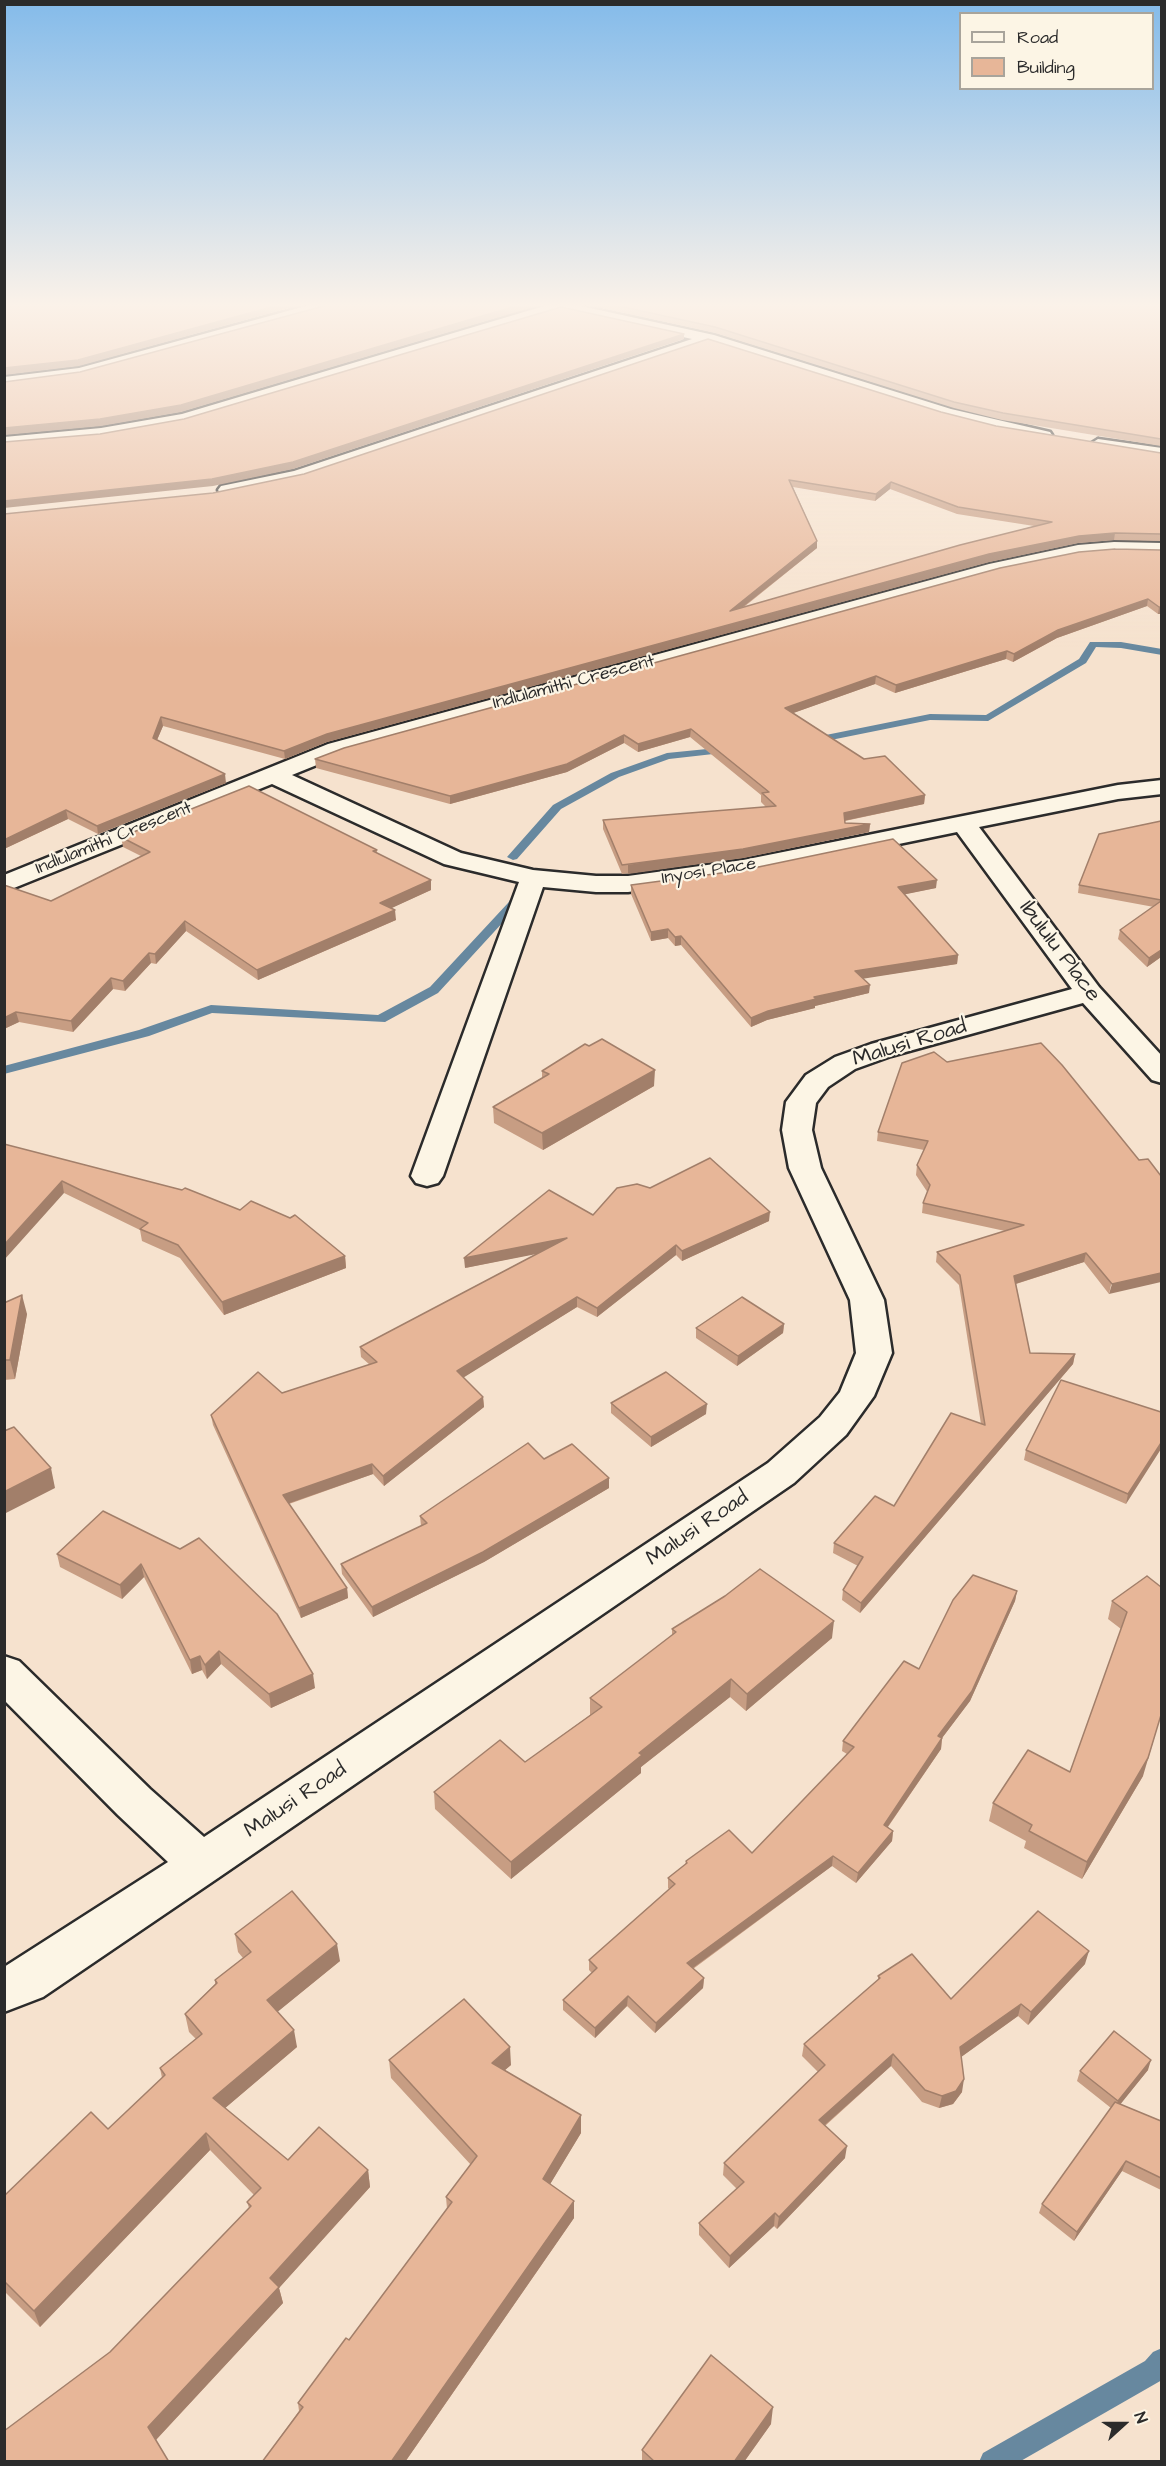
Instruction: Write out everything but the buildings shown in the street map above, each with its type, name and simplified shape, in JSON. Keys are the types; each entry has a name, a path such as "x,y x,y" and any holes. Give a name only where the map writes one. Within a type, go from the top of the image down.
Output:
{"street":[{"path":"4,442 101,433 184,418"},
{"path":"213,493 298,475 469,418"},
{"path":"967,418 1055,437"},
{"path":"1078,441 1161,453"},
{"name":"Indlulamithi Crescent","path":"4,884 336,749 996,568 1078,551 1114,548 1161,549"},
{"name":"Inyosi Place","path":"270,774 453,859 533,878 607,884 693,876 1118,792 1161,787"},
{"name":"Ibululu Place","path":"964,824 1089,993 1161,1074"},
{"path":"427,1176 533,878"},
{"name":"Malusi Road","path":"4,1990 26,1981 202,1864 781,1473 833,1426 856,1396 874,1353 867,1300 805,1168 797,1130 801,1102 817,1081 845,1063 881,1050 1089,993"},
{"path":"4,1673 134,1802 202,1864"}],"waterway":[{"path":"811,741 930,717 988,718 1083,661 1093,644 1121,645 1162,652"},
{"path":"513,857 557,807 615,775 667,756 727,750"},
{"path":"4,1070 144,1033 211,1009 380,1019 434,990 512,905 520,893"},
{"path":"992,2462 1154,2370 1162,2361"}]}
